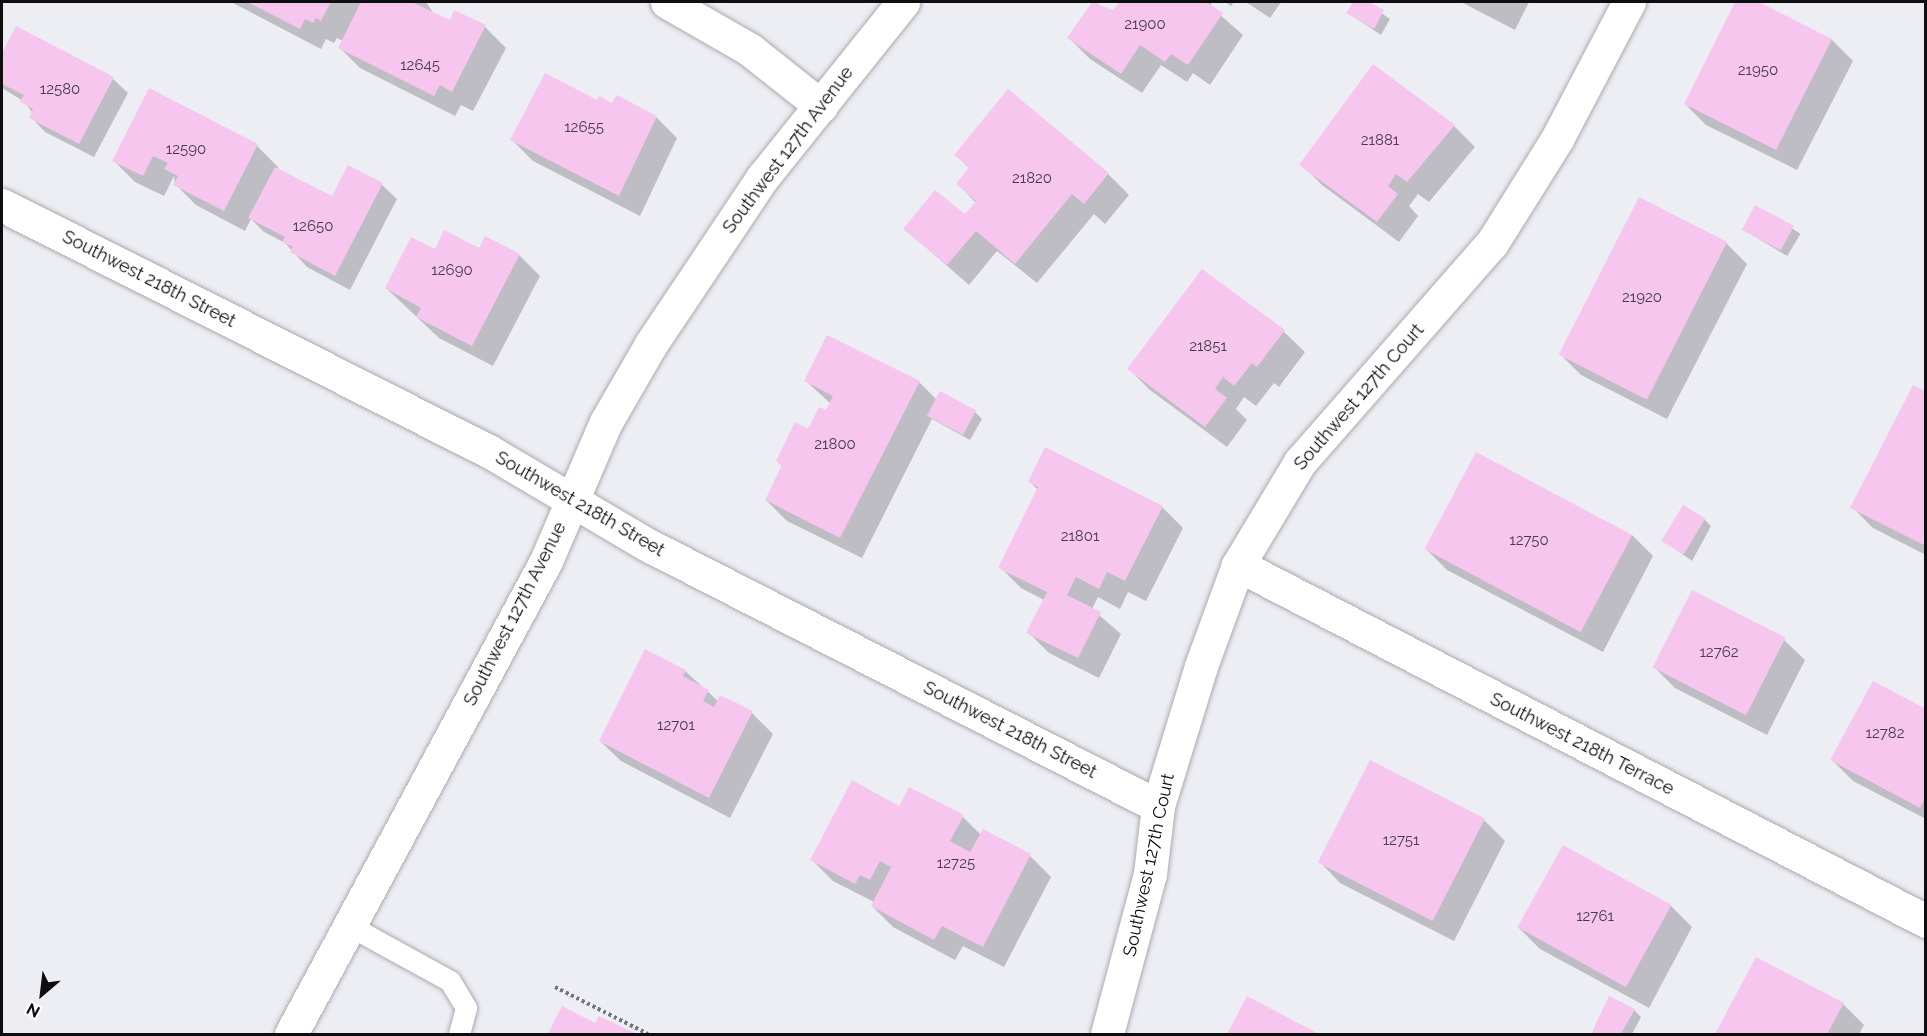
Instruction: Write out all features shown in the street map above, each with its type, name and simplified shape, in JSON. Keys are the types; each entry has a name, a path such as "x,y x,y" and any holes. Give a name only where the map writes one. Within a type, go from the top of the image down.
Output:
{"street":[{"path":"667,2 749,49 821,106"},
{"name":"Southwest 127th Avenue","path":"291,1035 546,561 606,422 651,344 763,177 903,2"},
{"name":"Southwest 127th Court","path":"1107,1035 1150,874 1158,806 1201,666 1239,566 1300,462 1492,243 1557,139 1629,2"},
{"name":"Southwest 218th Street","path":"2,205 492,453 646,543 1158,806"},
{"name":"Southwest 218th Terrace","path":"1239,566 1926,921"}],"lane":[{"path":"350,926 450,981 466,1008 459,1035"}],"path":[{"path":"555,987 648,1035"}],"building":[{"path":"247,2 331,2 321,21 316,18 313,23 305,19 300,29"},
{"path":"361,2 412,2 450,20 454,10 486,25 452,92 440,85 434,96 338,48"},
{"path":"1092,2 1113,10 1119,2 1206,2 1223,13 1188,65 1171,54 1165,62 1140,45 1121,74 1067,38"},
{"path":"1353,2 1369,2 1384,10 1374,29 1346,13"},
{"path":"1735,2 1759,2 1832,39 1776,150 1684,104"},
{"path":"16,26 114,77 79,144 29,118 33,109 20,102 24,95 2,84 2,53"},
{"path":"1373,64 1455,125 1407,182 1396,174 1388,186 1398,194 1377,222 1299,165"},
{"path":"545,73 597,100 599,96 612,103 617,95 657,116 619,196 510,140"},
{"path":"149,88 258,144 224,211 173,185 178,176 164,169 168,163 153,156 143,176 112,161"},
{"path":"1008,89 1109,173 1084,204 1072,194 1015,264 976,231 947,265 903,229 935,190 965,214 976,201 956,184 969,167 954,155"},
{"path":"348,165 383,183 335,276 290,252 293,247 282,242 285,237 248,218 275,167 332,196"},
{"path":"1639,197 1727,242 1647,400 1559,355"},
{"path":"1755,205 1794,226 1781,250 1742,230"},
{"path":"444,230 479,248 485,236 520,254 472,346 416,317 421,308 385,288 411,237 435,249"},
{"path":"1202,269 1285,330 1257,367 1252,363 1234,386 1223,377 1215,389 1227,398 1205,427 1127,369"},
{"path":"827,335 920,381 840,538 765,500 782,465 776,461 795,422 808,429 819,407 826,410 833,396 804,381"},
{"path":"1913,385 1926,391 1926,546 1850,508"},
{"path":"940,391 976,410 963,435 927,416"},
{"path":"1045,447 1163,506 1125,581 1107,572 1099,589 1076,577 1067,595 1101,612 1078,658 1026,633 1047,592 998,568 1038,487 1028,482"},
{"path":"1476,452 1632,535 1581,632 1424,549"},
{"path":"1683,505 1705,518 1684,554 1661,541"},
{"path":"1692,590 1786,638 1746,715 1653,668"},
{"path":"645,649 686,670 683,676 709,690 703,701 714,707 720,695 753,711 709,798 599,741"},
{"path":"1873,681 1926,709 1926,797 1920,808 1830,760"},
{"path":"1370,760 1485,819 1433,921 1318,862"},
{"path":"852,780 899,806 909,787 964,815 950,841 970,852 983,829 1031,854 983,947 942,926 934,940 871,906 891,867 880,861 870,880 860,875 855,884 810,860"},
{"path":"1563,845 1671,905 1626,987 1517,927"},
{"path":"1756,957 1844,1003 1827,1034 1715,1034"},
{"path":"1247,996 1319,1034 1227,1034"},
{"path":"1609,996 1635,1009 1621,1034 1591,1034"},
{"path":"562,1006 595,1023 599,1016 637,1034 548,1034"}]}
